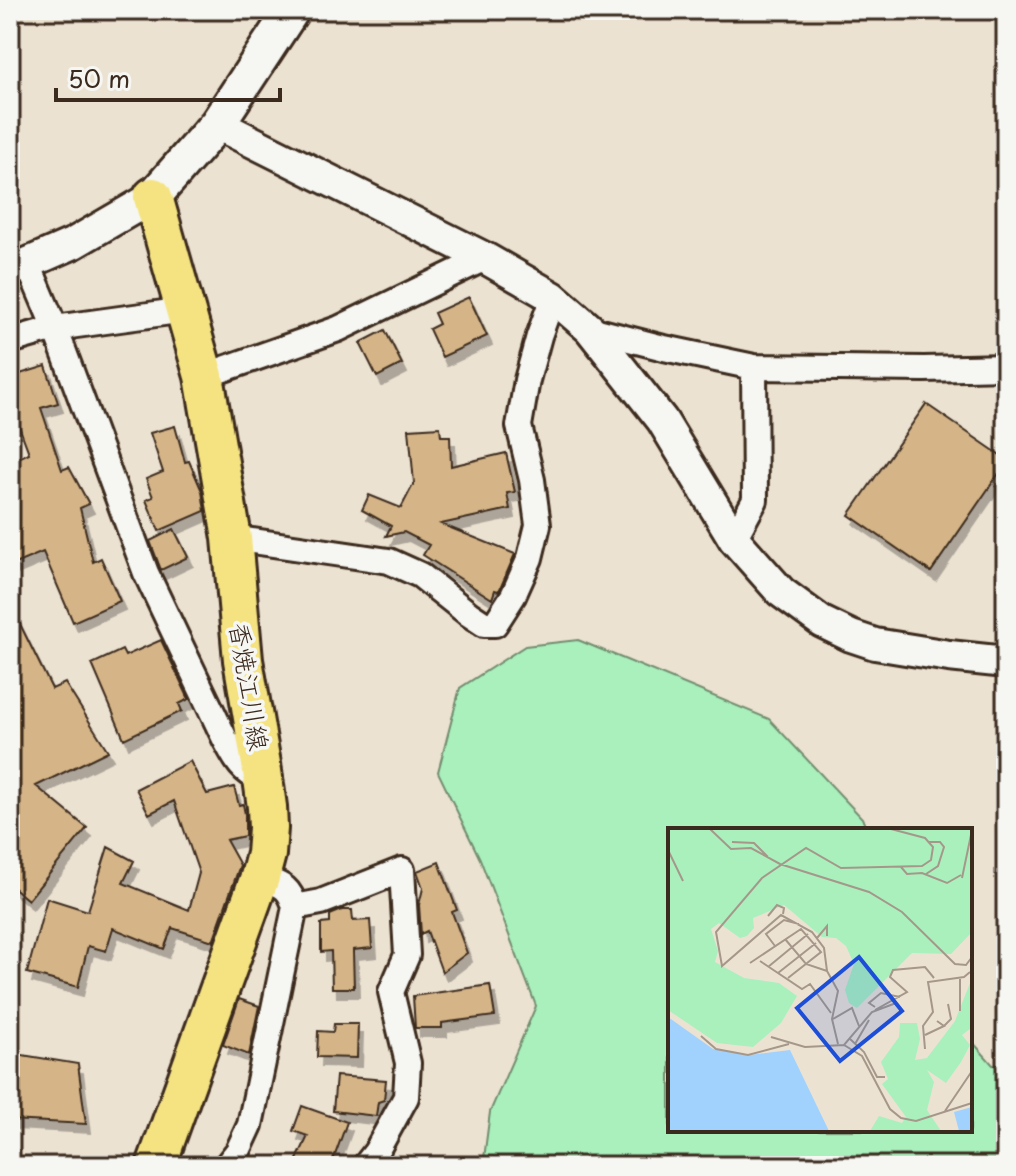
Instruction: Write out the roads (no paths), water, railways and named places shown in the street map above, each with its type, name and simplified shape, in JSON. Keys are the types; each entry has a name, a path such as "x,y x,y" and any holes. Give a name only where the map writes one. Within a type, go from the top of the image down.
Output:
{"main road":[{"path":"153,197 217,124 292,10"},
{"name":"香焼江川線","path":"153,197 204,376 232,538 243,660 268,828 260,877 156,1166"}],"street":[{"path":"217,124 485,258 553,297 590,329 662,420 734,539 781,592 822,622 875,644 1006,662"},
{"path":"153,197 74,243 19,268 55,328 146,573 238,764 263,781"},
{"path":"204,376 338,329 485,258"},
{"path":"232,538 389,561 420,575 484,624 495,624 513,596 530,558 538,525 532,480 519,426 527,380 553,297"},
{"path":"10,341 55,328 185,310"},
{"path":"590,329 754,367 1006,367"},
{"path":"734,539 755,500 754,367"},
{"path":"295,907 321,902 402,870 407,955 391,992 408,1063 406,1097 365,1166"},
{"path":"226,1166 238,1151 250,1125 295,907 285,887 260,877"}]}
